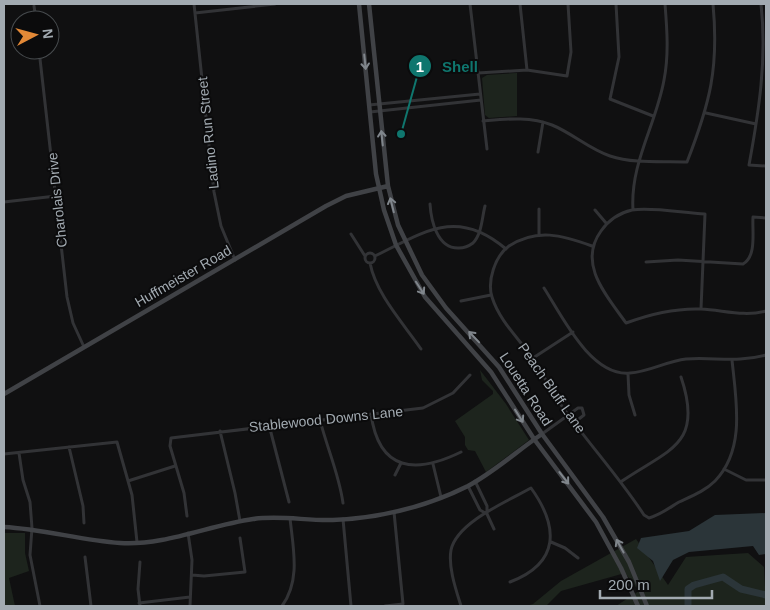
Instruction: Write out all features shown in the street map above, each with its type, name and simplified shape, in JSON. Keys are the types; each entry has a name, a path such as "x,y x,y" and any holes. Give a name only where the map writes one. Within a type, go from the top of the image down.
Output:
{"main road":[{"path":"359,4 379,188"},
{"path":"369,4 388,186"},
{"name":"Huffmeister Road","path":"4,394 338,200 388,186"},
{"name":"Louetta Road","path":"388,186 405,242 422,275 446,308 499,367 542,434 603,517 629,562 647,606"},
{"name":"Louetta Road","path":"379,188 396,245 414,280 439,314 491,372 534,439 596,522 621,568 638,606"},
{"path":"439,314 446,308"},
{"path":"491,372 499,367"},
{"path":"4,527 32,528 87,539 122,543 137,542 259,518 343,519 394,512 441,497 467,486 542,434"}],"street":[{"name":"Ladino Run Street","path":"194,4 214,192 221,226 234,260"},
{"path":"195,13 275,4"},
{"path":"470,4 487,149"},
{"path":"520,4 527,70"},
{"path":"478,73 527,70 567,76 572,52 568,4"},
{"path":"616,4 619,57 610,99 653,116"},
{"path":"633,210 632,194 638,160 665,73 667,29 665,4"},
{"path":"483,121 521,118 543,122 611,156 638,160 687,162 706,113 715,54 716,36 713,4"},
{"path":"761,4 764,36 764,70 749,165 766,166"},
{"path":"34,6 35,10"},
{"name":"Charolais Drive","path":"41,60 69,306 73,323 84,347"},
{"path":"369,105 480,94"},
{"path":"428,100 429,106"},
{"path":"370,112 481,100"},
{"path":"706,113 756,124"},
{"path":"538,152 543,122"},
{"path":"4,202 56,196"},
{"path":"430,204 434,228 445,244 454,248 464,248 473,243 480,230 485,206"},
{"path":"539,209 539,234"},
{"path":"595,210 606,223"},
{"path":"701,309 705,214 633,210 606,223 592,246 592,264 596,279 626,323 648,314 701,309 745,314 766,311 766,316"},
{"path":"646,262 743,264 749,261 751,255 753,217 766,218"},
{"path":"370,263 374,261 375,256 434,228 457,226 480,230 506,249"},
{"path":"351,234 365,256 365,260 370,263 372,273 385,296 421,349"},
{"path":"461,301 491,295 491,278 497,261 506,249 525,237 539,234 569,238 592,246"},
{"path":"365,256 370,253 375,256"},
{"path":"544,288 590,357 609,370 628,374 684,360 747,360 766,355"},
{"name":"Peach Bluff Lane","path":"491,295 497,312 533,358 568,414 622,481 644,515 649,518 698,494 714,482 724,469"},
{"path":"533,358 573,332"},
{"path":"732,360 736,431 734,449 724,469 746,480 766,480"},
{"path":"628,374 629,395 635,415"},
{"name":"Stablewood Downs Lane","path":"175,466 170,446 171,438 423,408 453,393 470,375"},
{"path":"622,481 665,456 680,442 689,413 681,377"},
{"path":"423,408 424,415"},
{"path":"542,434 578,408 585,411 584,415 575,422"},
{"path":"371,414 378,440 389,454 400,463 418,466 433,464 461,452"},
{"path":"320,420 326,443 339,476 343,503"},
{"path":"269,425 287,486 289,502"},
{"path":"220,431 240,521"},
{"path":"4,454 117,442 136,514 137,542"},
{"path":"69,447 83,506 84,523"},
{"path":"19,452 23,480 30,502 32,528 30,555 40,606"},
{"path":"395,475 400,463"},
{"path":"433,464 441,497"},
{"path":"128,481 175,466 184,493 187,516"},
{"path":"475,481 487,506 487,514 494,529"},
{"path":"467,486 480,510 487,514"},
{"path":"461,606 454,578 451,550 466,526 531,488 549,517 551,542 536,568 527,576 510,582"},
{"path":"385,606 403,604 394,512"},
{"path":"288,606 283,605 294,582 290,518"},
{"path":"343,519 352,606"},
{"path":"188,532 192,575 190,606"},
{"path":"192,575 204,576 245,572 240,538"},
{"path":"551,542 578,558"},
{"path":"85,557 91,606"},
{"path":"140,562 140,604 190,597"}],"shaded area":[{"path":"517,73 517,116 489,118 485,115 482,78 487,75"},
{"path":"480,370 506,404 529,440 486,472 475,451 468,450 465,445 465,437 455,421 493,394 493,391 482,380"},
{"path":"766,513 766,554 759,555 753,546 689,552 673,560 660,581 653,561 637,548 641,538 689,531 715,515"},
{"path":"4,533 25,533 25,553 29,571 9,578 15,606 4,606"},
{"path":"636,539 668,585 686,557 748,553 764,567 766,606 616,606 639,591 625,573 561,591 546,606 526,606 533,604 561,581"}],"waterway":[{"path":"688,606 688,589 694,585 723,577 741,589 766,595"}],"place":[{"name":"Shell","path":"401,134"}]}
